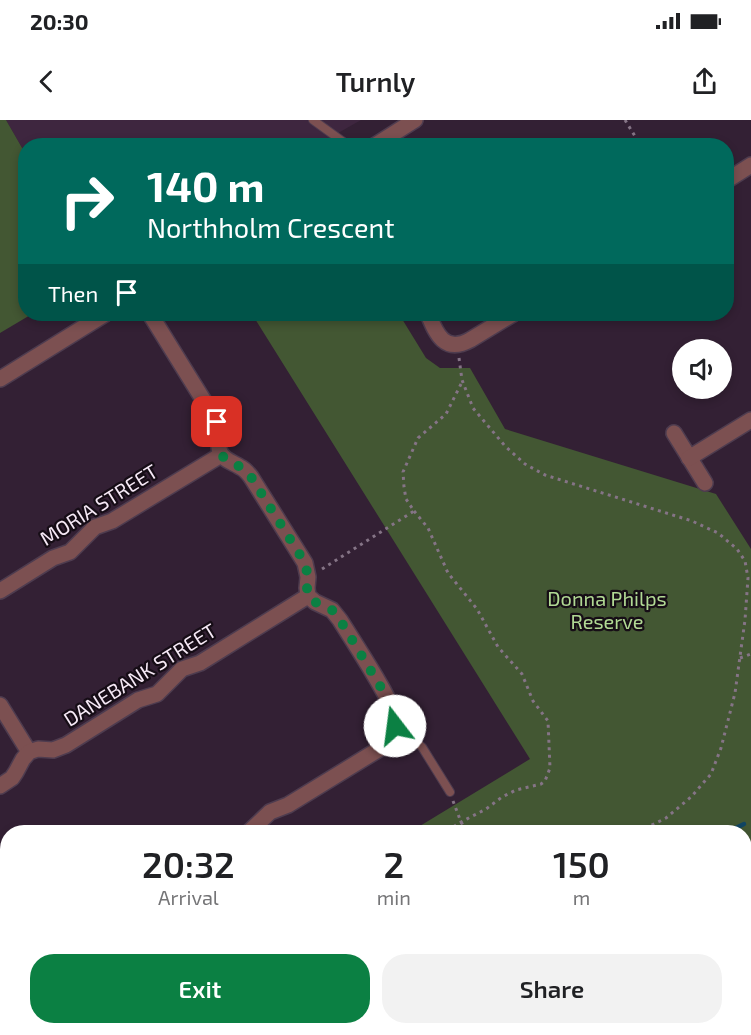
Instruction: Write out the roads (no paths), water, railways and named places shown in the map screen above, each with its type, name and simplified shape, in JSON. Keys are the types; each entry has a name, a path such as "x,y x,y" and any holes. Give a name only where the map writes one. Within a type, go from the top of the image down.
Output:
{"street":[{"path":"387,138 415,120"},
{"path":"734,176 751,165"},
{"path":"0,379 94,321"},
{"path":"154,321 217,422 221,454 242,467 251,477 302,557 308,577 308,596 332,610 340,620 395,711 394,732 381,748 288,805 270,812 256,825"},
{"path":"432,321 440,338 445,342 457,344 470,340 501,321"},
{"path":"690,458 751,420"},
{"path":"674,433 705,483"},
{"name":"MORIA STREET","path":"0,591 53,558 69,552 95,528 112,521 221,454"},
{"name":"DANEBANK STREET","path":"29,752 38,749 53,750 66,745 138,700 157,693 182,669 200,663 308,596"},
{"path":"0,705 29,752 12,778 0,786"}],"lane":[{"path":"313,120 338,138"},
{"path":"394,732 422,747 450,792"}],"park label":[{"name":"Donna Philps Reserve","path":"607,610"}]}
